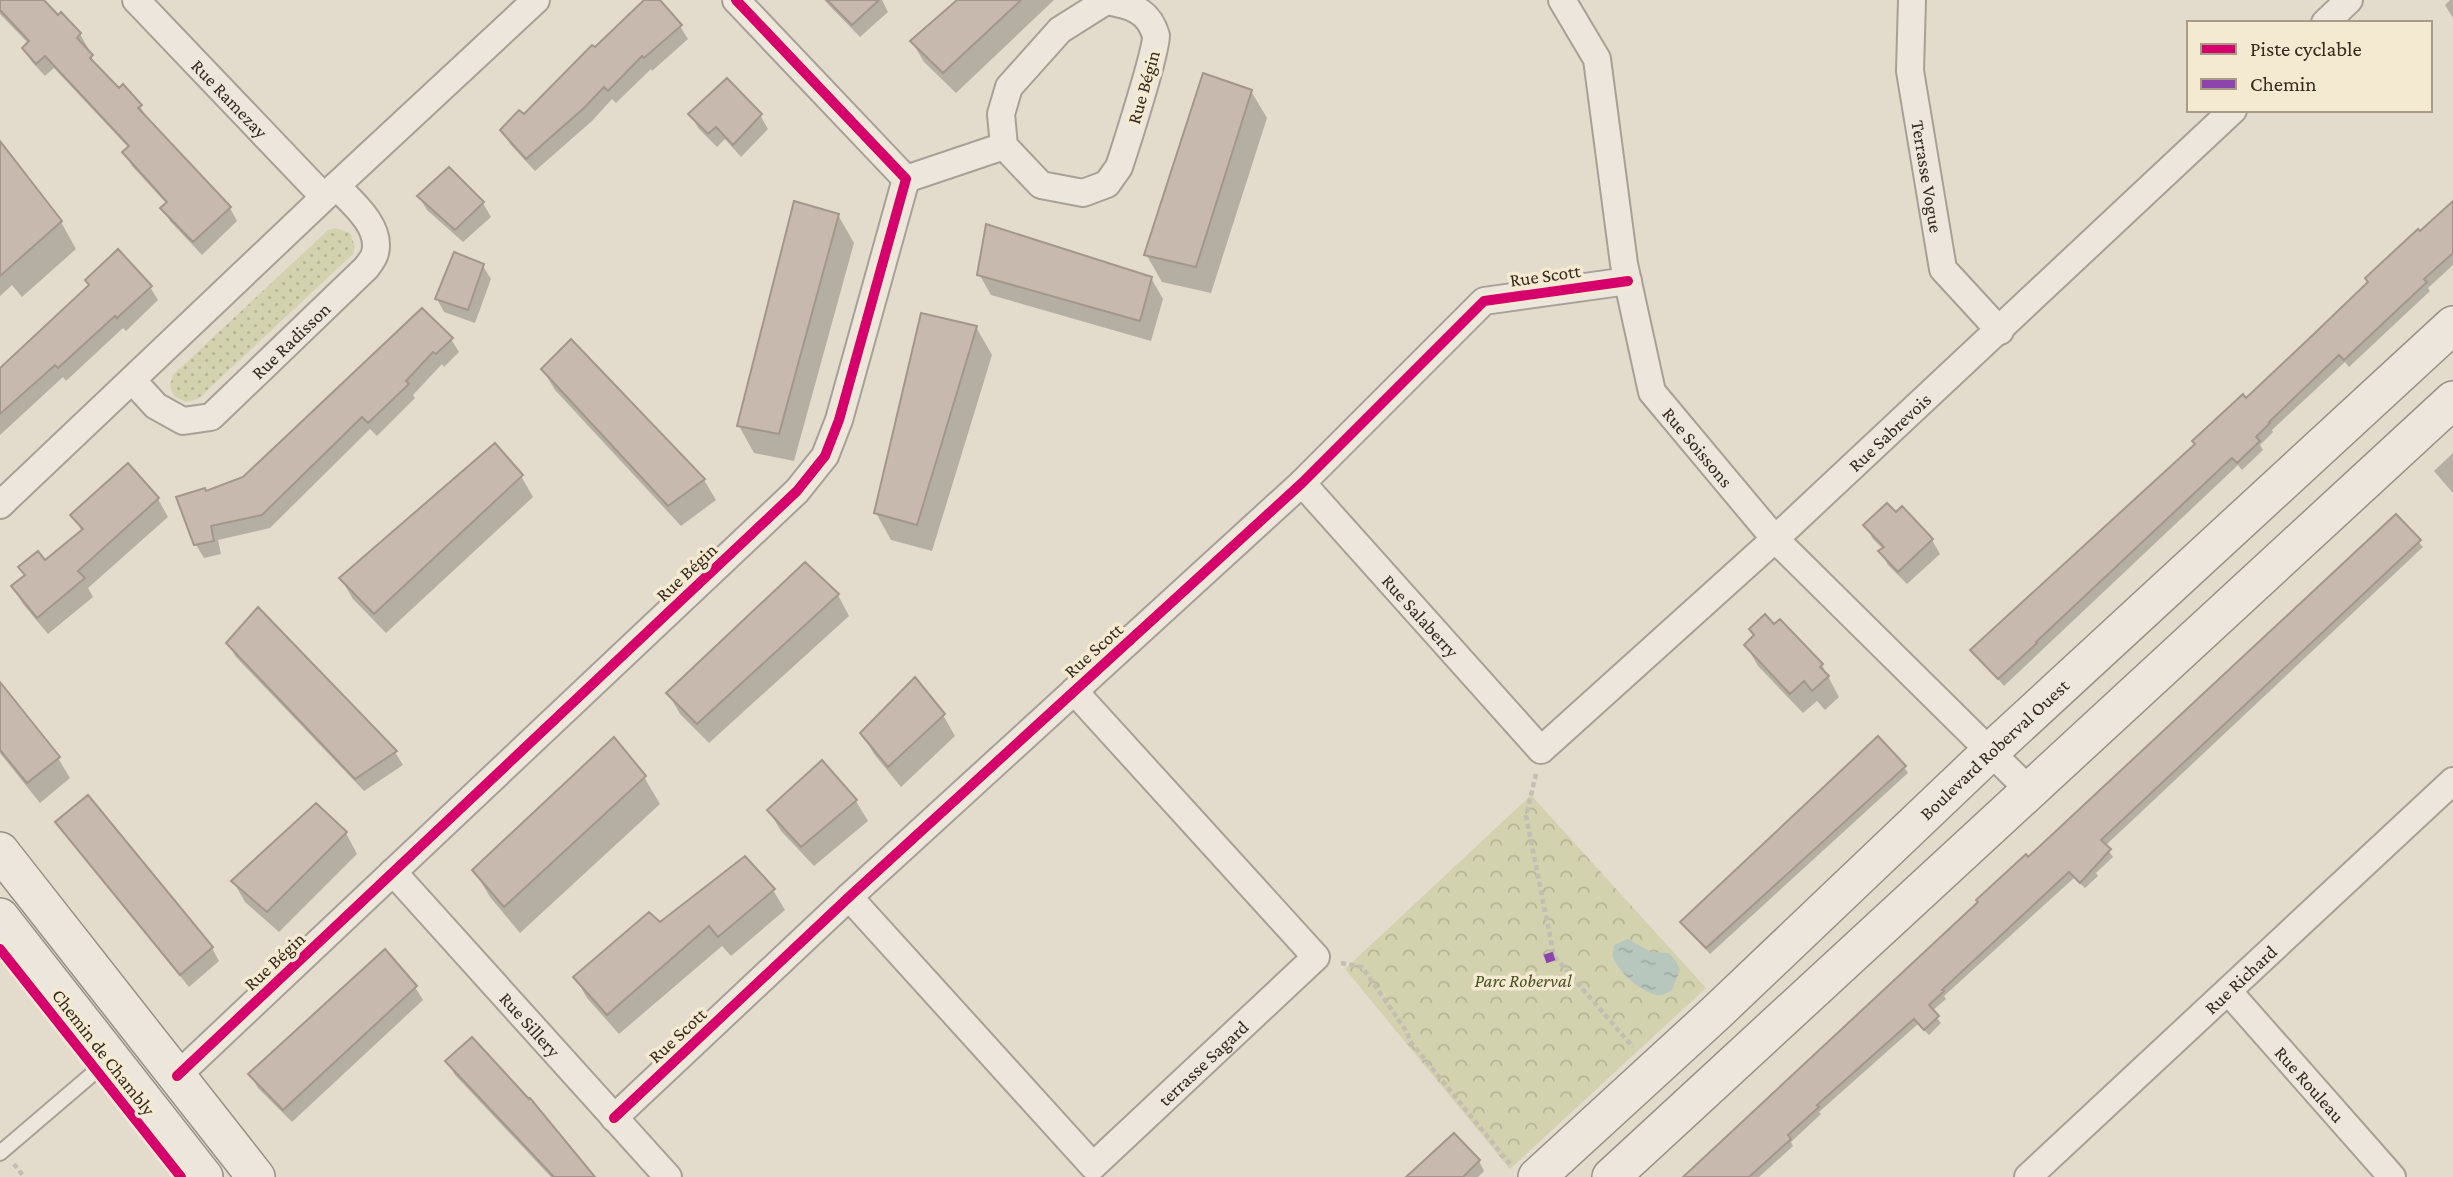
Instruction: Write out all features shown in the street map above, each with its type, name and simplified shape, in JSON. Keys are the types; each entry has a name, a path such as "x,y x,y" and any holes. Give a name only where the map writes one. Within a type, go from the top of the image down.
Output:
{"street":[{"name":"Rue Ramezay","path":"136,0 330,191"},
{"path":"0,505 330,191 536,0"},
{"path":"736,0 906,179 1004,146"},
{"name":"Rue Soissons","path":"1562,0 1597,59 1628,281 1652,392 1775,539 2030,791"},
{"name":"Terrasse Vogue","path":"1912,0 1910,71 1943,269 2000,331"},
{"path":"2327,21 2350,0"},
{"name":"Rue Bégin","path":"1106,1 1128,4 1149,18 1157,39 1119,167 1107,184 1083,193 1041,186 1004,146 1001,114 1009,87 1060,30 1106,1"},
{"name":"Rue Sabrevois","path":"1541,750 2000,331 2231,112"},
{"name":"Rue Bégin","path":"177,1076 797,491 825,456 839,420 906,179"},
{"name":"Rue Radisson","path":"132,380 156,406 183,421 211,417 366,268 375,254 376,237 360,211 330,191"},
{"name":"Rue Scott","path":"614,1118 849,897 1302,483 1484,301 1628,281"},
{"name":"Boulevard Roberval Ouest","path":"1527,1175 1718,1011 1991,751 2450,334"},
{"path":"1611,1177 2453,400"},
{"name":"Rue Salaberry","path":"1302,483 1541,750"},
{"path":"1074,691 1316,957"},
{"name":"Rue Richard","path":"2028,1177 2452,783"},
{"path":"0,851 256,1177"},
{"name":"Rue Sillery","path":"393,872 668,1177"},
{"name":"terrasse Sagard","path":"849,897 1093,1166 1316,957"},
{"name":"Chemin de Chambly","path":"0,917 204,1177"},
{"name":"Rue Rouleau","path":"2228,991 2392,1177"}],"lane":[{"path":"0,1153 111,1059"}],"path":[{"path":"1541,750 1526,816 1555,957 1642,1057"},
{"path":"1316,957 1362,967 1407,1032 1410,1041 1527,1175"}],"green space":[{"path":"336,228 350,233 355,247 353,254 198,399 186,402 174,396 170,386 173,375 328,230"},
{"name":"Parc Roberval","path":"1531,795 1706,988 1510,1169 1345,969"}],"water":[{"path":"1628,939 1651,952 1669,953 1676,961 1680,970 1672,990 1662,995 1648,992 1620,969 1613,957 1614,945"}],"building":[{"path":"0,0 44,0 58,15 61,12 81,33 77,38 93,55 90,58 119,88 123,84 142,105 138,108 231,207 193,242 160,208 167,202 122,152 129,146 45,56 36,64 22,48 29,41 0,10"},
{"path":"644,0 660,0 682,25 644,58 642,56 608,91 604,87 526,159 500,130 519,110 524,114 592,45 595,47"},
{"path":"827,0 879,0 852,25"},
{"path":"957,0 1021,0 943,73 910,41"},
{"path":"1203,73 1252,90 1196,267 1144,255"},
{"path":"727,78 762,114 733,145 716,127 708,134 688,114"},
{"path":"0,141 62,221 0,276"},
{"path":"449,167 484,202 455,230 417,196"},
{"path":"794,201 839,214 779,434 737,426"},
{"path":"2453,201 2453,253 2424,279 2427,282 2344,360 2339,355 2269,422 2256,437 2260,441 2237,463 2232,458 1998,679 1970,650 2195,444 2192,441 2243,394 2246,398 2368,282 2365,278"},
{"path":"986,224 1152,277 1140,321 977,275"},
{"path":"118,249 152,286 58,368 55,365 0,414 0,368 89,285 85,280"},
{"path":"454,252 484,264 468,310 435,299"},
{"path":"422,308 453,338 436,354 433,352 406,381 409,384 368,423 362,417 262,515 211,526 214,541 194,545 176,497 205,488 206,491 243,477"},
{"path":"921,313 977,326 917,525 874,513"},
{"path":"571,339 705,479 668,506 541,369"},
{"path":"495,443 523,475 374,614 339,578"},
{"path":"128,463 159,498 78,571 85,578 37,618 11,586 25,575 18,567 38,551 45,560 83,529 70,515"},
{"path":"1887,503 1896,512 1902,506 1933,539 1898,572 1878,551 1884,547 1863,525"},
{"path":"2396,514 2421,540 2101,840 2111,849 2080,883 2069,872 1942,990 1944,991 1929,1005 1939,1016 1924,1030 1914,1019 1817,1105 1819,1107 1788,1135 1791,1139 1749,1177 1683,1177 1978,902 1976,900 2026,854 2028,857"},
{"path":"805,562 839,594 697,724 666,693"},
{"path":"258,607 397,751 355,779 226,643"},
{"path":"1765,614 1774,624 1780,619 1823,664 1820,667 1829,676 1812,691 1804,681 1790,694 1744,645 1754,635 1749,629"},
{"path":"915,677 945,714 888,767 860,733"},
{"path":"0,682 60,757 27,783 0,750"},
{"path":"1878,736 1906,766 1706,948 1680,922"},
{"path":"614,737 646,776 504,907 472,870"},
{"path":"822,760 857,800 801,847 767,810"},
{"path":"88,795 213,947 180,975 55,822"},
{"path":"316,803 347,832 267,912 231,881"},
{"path":"745,856 775,889 718,937 709,926 607,1015 573,977 649,912 660,922"},
{"path":"385,949 417,986 283,1110 248,1074"},
{"path":"472,1037 530,1098 595,1177 554,1177 445,1061"},
{"path":"1454,1133 1480,1160 1463,1177 1406,1177"}],"marked path":[{"path":"1545,959 1554,956"}],"cycle path":[{"path":"177,1076 797,491 825,456 839,420 906,179 736,0"},
{"path":"614,1118 849,897 1302,483 1484,301 1628,281"},
{"path":"0,949 181,1177"}]}
